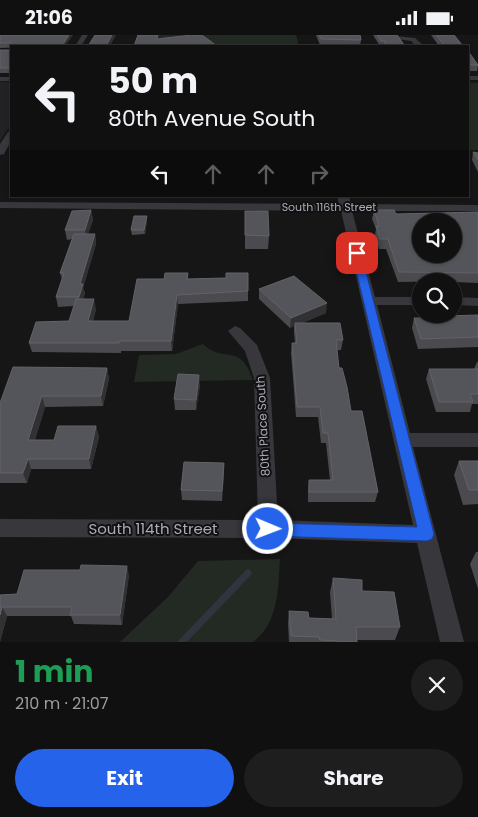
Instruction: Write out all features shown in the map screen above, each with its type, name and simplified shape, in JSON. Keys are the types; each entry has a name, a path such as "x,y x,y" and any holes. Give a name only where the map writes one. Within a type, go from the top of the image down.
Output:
{"street":[{"path":"389,36 413,39 419,45"},
{"path":"0,153 10,137"},
{"path":"344,202 452,642"},
{"name":"South 116th Street","path":"0,205 344,202 478,208"},
{"path":"368,301 412,301"},
{"path":"462,301 478,302"},
{"name":"80th Place South","path":"235,331 252,349 262,378 268,529"},
{"path":"403,440 478,440"},
{"name":"South 114th Street","path":"0,528 268,529 427,534"}],"shaded area":[{"path":"137,35 296,35 299,45 216,45 201,38 137,38"},
{"path":"0,82 10,82 10,126 0,141"},
{"path":"469,82 478,83 478,150 469,150"},
{"path":"203,344 218,353 231,355 243,361 253,380 134,382 139,355 176,354"},
{"path":"280,559 276,604 268,625 253,642 120,642 168,597 198,561"}],"building":[{"path":"0,35 69,35 63,45 11,45 11,43 0,43"},
{"path":"95,35 112,35 107,45 89,45"},
{"path":"138,35 158,35 157,39 202,35 216,45 134,45"},
{"path":"319,35 360,35 361,40 321,39"},
{"path":"377,35 397,35 404,45 385,45 385,41 381,41"},
{"path":"436,35 454,35 462,45 444,45"},
{"path":"0,50 10,50 10,68 0,68"},
{"path":"469,52 478,65 469,65"},
{"path":"473,152 478,153 478,160"},
{"path":"91,210 85,230 65,230 72,211"},
{"path":"374,210 394,210 396,214 412,214 412,263 462,263 462,213 437,213 478,212 478,273 399,272 388,239 380,239 376,226 379,226"},
{"path":"245,211 268,211 269,236 245,235"},
{"path":"134,216 147,216 144,230 131,230"},
{"path":"74,234 95,234 80,284 83,284 79,297 56,297 64,273 60,273"},
{"path":"165,273 188,273 187,279 226,278 226,273 248,273 248,291 177,295 171,341 29,343 36,322 69,321 76,299 94,299 88,321 129,321 137,279 164,279"},
{"path":"294,276 327,303 291,318 259,289"},
{"path":"462,315 478,315 478,337 421,339 416,323 462,323"},
{"path":"295,323 340,323 343,340 336,340 339,368 342,368 351,411 362,411 378,492 309,492 309,480 333,480 328,433 323,433 320,407 297,407 292,343 297,343"},
{"path":"13,367 107,368 101,396 42,396 28,440 54,440 58,426 96,426 89,459 28,459 23,473 0,473 0,403"},
{"path":"429,369 478,369 478,394 470,394 473,402 439,402"},
{"path":"178,374 199,375 196,400 174,399"},
{"path":"459,461 478,461 478,490 469,490"},
{"path":"184,462 224,463 222,491 181,490"},
{"path":"81,565 127,566 120,615 70,615 72,607 2,607 0,615 0,595 17,594 24,570 80,570"},
{"path":"333,578 362,580 362,591 394,592 400,627 356,627 357,642 338,642 320,640 319,637 291,636 289,611 308,612 309,618 336,619"}],"waterway":[{"path":"182,642 248,573"}],"route":[{"path":"268,529 427,534 357,253"}]}
